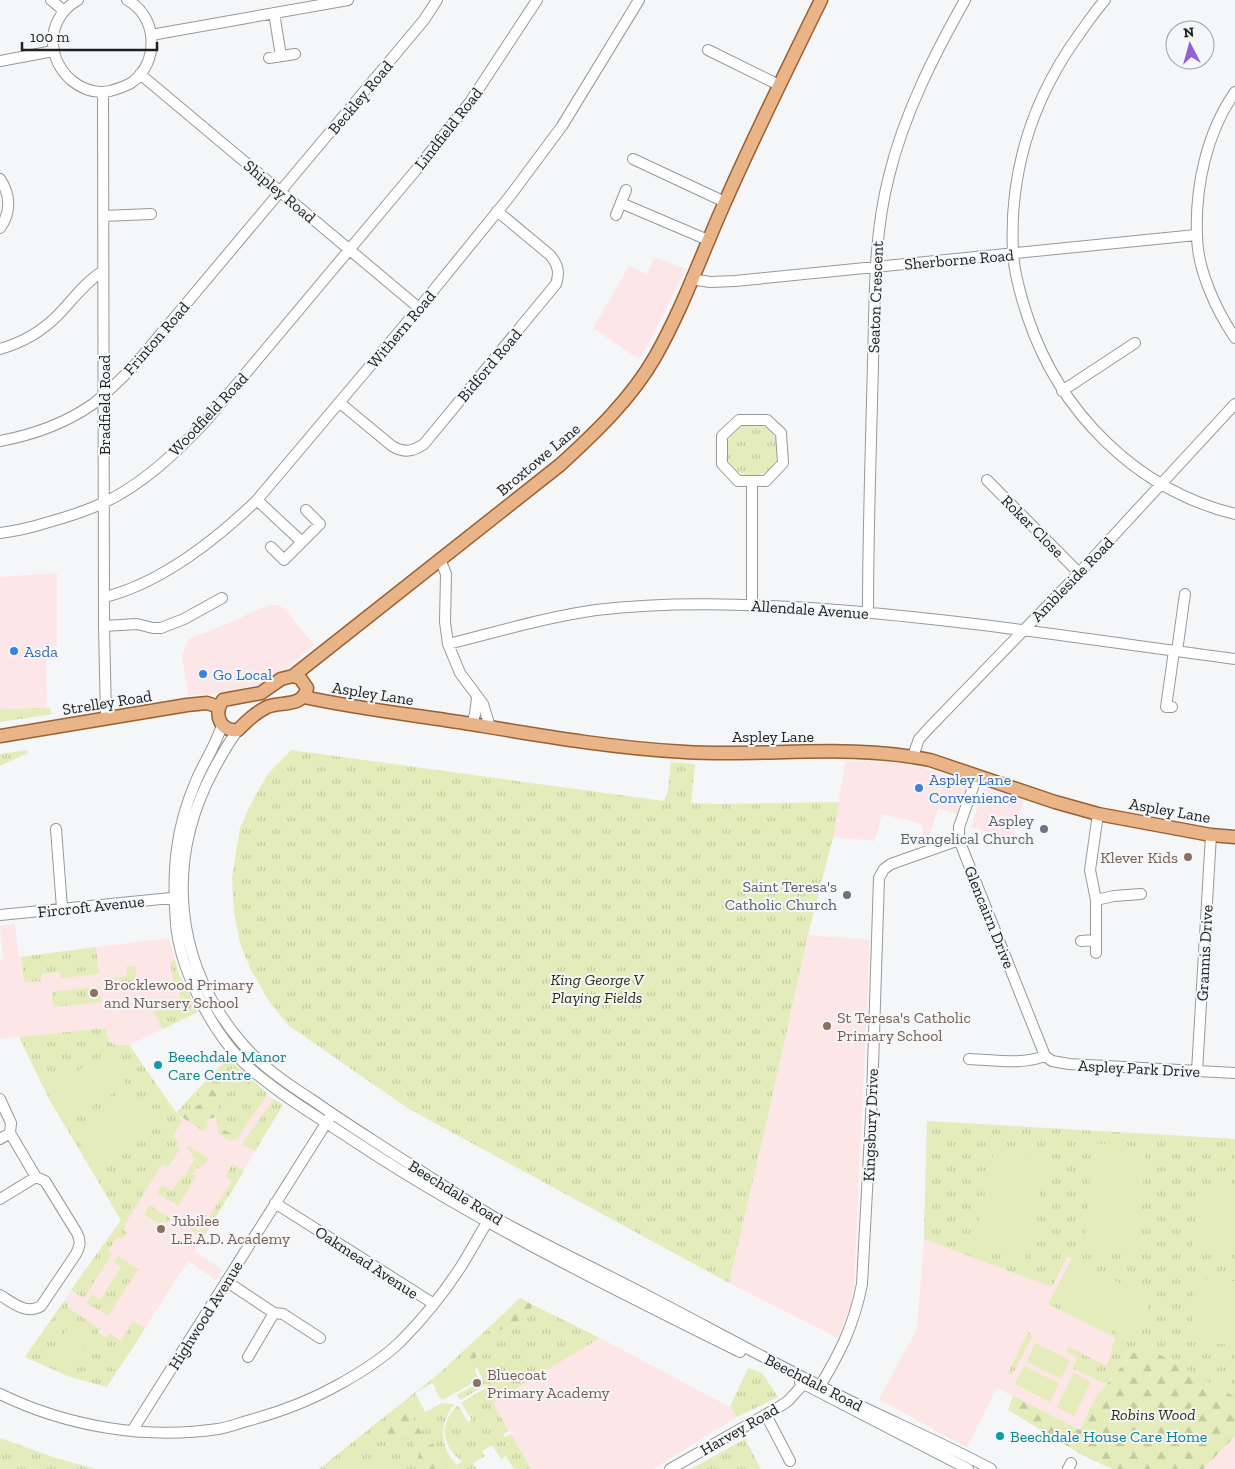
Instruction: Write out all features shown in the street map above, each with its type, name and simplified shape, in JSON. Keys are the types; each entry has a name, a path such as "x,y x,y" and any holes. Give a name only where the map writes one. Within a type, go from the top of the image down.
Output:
{"main road":[{"name":"Broxtowe Lane","path":"219,706 223,700 261,693 281,680 293,676 560,464 585,442 616,410 655,358 779,85 821,0"},
{"path":"219,706 217,713 222,725 230,730 238,730 258,712 268,706 298,702 304,698 306,685 300,678 293,676"},
{"name":"Aspley Lane","path":"304,698 563,740 685,752 843,752 914,756 1098,814 1235,837"},
{"name":"Strelley Road","path":"0,736 194,704 207,703 219,706"}],"street":[{"path":"51,0 64,11"},
{"path":"78,0 64,11 56,24 53,37 53,51 63,73 77,85 91,91 103,92 122,88 140,74 148,62 151,50 151,34 144,16 134,5 126,0"},
{"path":"151,34 348,0"},
{"name":"Beckley Road","path":"280,192 424,20 437,0"},
{"name":"Lindfield Road","path":"349,249 416,170 470,102 537,0"},
{"name":"Withern Road","path":"105,597 121,593 182,561 229,526 257,500 419,308 562,126 639,0"},
{"name":"Seaton Crescent","path":"868,612 870,450 875,267 878,233 891,169 902,133 919,92 965,0"},
{"path":"1105,0 1059,62 1033,115 1014,194 1013,254 1018,284 1031,328 1048,366 1062,392 1100,438 1128,462 1161,484 1201,504 1235,514"},
{"path":"274,13 281,56"},
{"path":"708,50 779,85"},
{"path":"0,61 53,51"},
{"path":"269,58 295,54"},
{"name":"Shipley Road","path":"140,74 419,308"},
{"name":"Bradfield Road","path":"103,92 104,626 106,718"},
{"path":"1235,92 1216,128 1204,159 1196,235 1201,261 1214,300 1235,338"},
{"path":"633,159 725,202"},
{"path":"0,180 8,196 7,217 0,228"},
{"path":"616,215 626,190"},
{"name":"Frinton Road","path":"0,441 26,435 60,422 92,404 104,394 133,367 280,192"},
{"path":"621,203 708,240"},
{"name":"Bidford Road","path":"340,403 392,446 400,450 416,449 424,444 512,338 556,284 558,270 556,262 550,256 497,211"},
{"path":"103,216 150,214"},
{"name":"Sherborne Road","path":"691,279 718,282 1196,235"},
{"name":"Woodfield Road","path":"0,533 36,526 69,516 104,502 143,478 184,444 217,408 349,249"},
{"path":"0,349 44,328 93,277 103,270"},
{"path":"1062,392 1135,343"},
{"name":"Ambleside Road","path":"914,756 920,739 929,728 1079,573 1235,404"},
{"path":"739,420 766,420 781,433 783,463 770,480 752,481 738,481 724,468 722,464 722,436 739,420"},
{"name":"Roker Close","path":"987,480 1079,573"},
{"path":"752,481 752,604"},
{"path":"257,500 302,542"},
{"path":"271,547 284,560 320,524 306,510"},
{"path":"440,559 446,574 445,622 448,644 460,673 476,698 483,704 490,727"},
{"path":"1172,708 1166,707 1185,594"},
{"path":"104,626 137,624 161,628 184,619 222,598"},
{"name":"Allendale Avenue","path":"448,644 542,620 595,610 638,606 752,604 868,612 1025,629 1235,659"},
{"path":"472,724 476,698"},
{"name":"Beechdale Road","path":"222,725 196,779 181,822 174,871 178,897 194,959 214,1004 243,1045 265,1066 329,1118 401,1172 490,1218 648,1306 990,1469"},
{"name":"Beechdale Road","path":"178,897 189,830 195,809 204,787 226,746 238,730"},
{"path":"959,840 959,827 977,776"},
{"path":"1096,953 1096,900 1090,870 1098,814"},
{"path":"56,829 62,908"},
{"name":"Grannis Drive","path":"1197,1071 1211,834"},
{"name":"Glencairn Drive","path":"959,840 1045,1056"},
{"name":"Kingsbury Drive","path":"819,1389 849,1333 862,1284 871,1106 879,878 884,869 891,864 959,840"},
{"path":"1096,900 1114,896 1141,894"},
{"name":"Fircroft Avenue","path":"0,915 178,897"},
{"path":"1081,941 1095,940"},
{"path":"969,1059 1022,1062 1032,1061 1045,1056"},
{"name":"Aspley Park Drive","path":"1045,1056 1052,1061 1069,1064 1235,1073"},
{"path":"0,1099 11,1123 10,1133 36,1177 45,1181 52,1191 80,1239 80,1246 76,1254 41,1306 36,1309 22,1308 0,1295"},
{"name":"Highwood Avenue","path":"132,1431 329,1118"},
{"path":"0,1139 10,1133"},
{"path":"0,1199 36,1177"},
{"name":"Oakmead Avenue","path":"275,1202 434,1304"},
{"path":"0,1394 37,1411 88,1424 132,1431 175,1433 219,1429 282,1411 308,1401 354,1376 400,1342 434,1304 460,1268 490,1218"},
{"path":"226,1281 274,1313 283,1314 320,1338"},
{"path":"248,1357 274,1313"},
{"name":"Harvey Road","path":"670,1469 788,1401 805,1382"},
{"name":"Beechdale Road","path":"819,1389 968,1469"},
{"path":"766,1415 790,1461"}],"shaded area":[{"path":"654,257 686,269 639,359 593,328 629,266 647,274"},
{"path":"57,573 57,646 46,647 47,714 0,722 0,577"},
{"path":"269,605 278,605 286,610 314,645 279,675 262,684 221,693 188,696 182,655 188,640"},
{"path":"845,762 901,763 921,767 968,783 957,814 938,808 927,845 921,845 924,829 921,828 922,824 882,814 875,841 833,837"},
{"path":"984,788 1024,801 1012,840 971,827"},
{"name":"Brocklewood Primary and Nursery School","path":"15,924 19,957 169,938 179,974 198,1012 129,1045 116,1045 109,1042 105,1028 0,1039 0,959 3,959 0,926"},
{"path":"808,935 870,940 854,1286 850,1307 838,1338 729,1283"},
{"name":"Jubilee L.E.A.D. Academy","path":"228,1058 270,1097 283,1105 195,1251 222,1270 216,1280 188,1261 107,1387 70,1377 25,1357 121,1220 173,1139 181,1123 176,1113"},
{"path":"927,1121 1235,1139 1235,1397 1140,1345 1095,1398 1080,1430 997,1388 967,1448 879,1399 917,1329 924,1239"},
{"path":"600,1338 730,1407 737,1417 653,1469 531,1469 493,1403"},
{"path":"1235,1436 1235,1469 1203,1469"}],"green space":[{"path":"747,424 757,424 766,428 774,436 778,450 774,464 766,472 757,476 747,476 738,472 730,464 726,455 726,445 730,436 738,428"},
{"path":"50,708 52,714 0,722 0,709"},
{"path":"27,750 28,753 0,766 0,754"},
{"name":"King George V Playing Fields","path":"291,750 664,801 668,791 671,762 695,764 691,803 839,802 833,837 808,935 729,1283 409,1109 288,1025 269,1001 251,970 240,943 234,912 232,878 240,828 267,775"},
{"path":"96,947 99,974 61,978 60,972 41,974 41,981 24,982 21,957"},
{"path":"175,960 179,974 198,1012 163,1029 153,1011 181,1006 178,986 174,986 170,962"},
{"path":"135,966 137,985 115,987 114,978 127,976 126,967"},
{"path":"100,987 101,1002 53,1007 52,992"},
{"path":"105,1028 109,1042 116,1045 129,1045 180,1118 181,1123 173,1137 179,1141 176,1146 180,1149 168,1167 162,1164 125,1224 123,1230 127,1232 122,1239 117,1237 108,1251 112,1254 84,1298 71,1290 121,1220 49,1099 19,1037"},
{"path":"108,1053 127,1086 64,1122 45,1089"},
{"path":"228,1058 268,1094 241,1132 236,1133 222,1129 216,1093 204,1083"},
{"path":"235,1068 250,1087 241,1094 225,1076"},
{"path":"204,1083 216,1093 222,1129 230,1133 241,1132 238,1139 230,1141 219,1134 216,1117 207,1119 208,1127 203,1131 182,1117 185,1113 202,1103 203,1099 196,1091"},
{"path":"196,1091 203,1099 202,1103 180,1117 177,1112"},
{"path":"135,1096 155,1127 94,1166 74,1134"},
{"path":"274,1099 283,1105 255,1151 242,1144"},
{"path":"927,1121 1235,1139 1235,1397 1140,1345 1106,1384 1072,1368 1078,1358 1066,1352 1069,1347 1106,1366 1116,1338 1048,1304 1051,1299 1131,1340 1139,1325 1142,1327 1148,1315 1072,1258 1067,1257 1052,1287 924,1239"},
{"path":"1092,1143 1146,1147 1138,1250 1085,1246"},
{"path":"188,1146 208,1158 203,1167 201,1165 199,1169 196,1168 193,1174 196,1176 178,1206 157,1193 162,1185 172,1191 181,1176 184,1177 195,1159 191,1156 193,1153 186,1148"},
{"path":"995,1147 1048,1159 1025,1259 973,1247"},
{"path":"233,1164 244,1171 203,1238 191,1230 193,1227 200,1231 232,1181 225,1176"},
{"path":"1198,1186 1235,1188 1235,1252 1193,1249"},
{"path":"149,1205 170,1218 167,1223 163,1222 161,1225 144,1214"},
{"path":"118,1256 138,1269 108,1316 87,1303 92,1295 100,1300 121,1267 114,1262"},
{"path":"1072,1258 1152,1300 1145,1313 1148,1315 1142,1327 1139,1326 1132,1341 1051,1299"},
{"path":"1195,1279 1235,1281 1235,1345 1191,1342"},
{"path":"520,1298 533,1305 528,1314 520,1316 517,1325 499,1330 485,1331"},
{"path":"64,1301 69,1304 67,1307 100,1329 98,1333 106,1338 109,1333 121,1341 133,1321 145,1328 132,1349 122,1343 108,1365 117,1371 107,1387 70,1377 25,1357"},
{"name":"Bluecoat Primary Academy","path":"533,1305 600,1338 493,1403 509,1431 503,1434 505,1437 511,1434 531,1469 514,1469 506,1456 501,1459 492,1445 482,1451 485,1456 473,1463 477,1469 445,1469 445,1461 429,1445 403,1402 441,1372 461,1353 473,1360 482,1351 474,1341 485,1331 490,1331 528,1314","holes":["469,1363 473,1369 477,1368 483,1380 457,1395 460,1400 486,1385 487,1387 461,1403 472,1420 468,1422 458,1405 445,1426 446,1442 462,1461 457,1465 447,1451 443,1435 446,1419 454,1404 442,1403 425,1412 415,1393"]},
{"path":"73,1320 93,1332 71,1366 51,1354"},
{"path":"1030,1332 1032,1337 1012,1375 1008,1373 1027,1334"},
{"path":"474,1341 482,1351 473,1360 461,1353"},
{"path":"122,1343 132,1349 117,1371 108,1365"},
{"path":"1035,1343 1070,1360 1061,1379 1027,1362"},
{"name":"Robins Wood","path":"1140,1345 1235,1397 1235,1436 1203,1469 1112,1469 1084,1456 1008,1410 1013,1396 1080,1430 1095,1398"},
{"path":"469,1362 479,1380 442,1400 432,1383"},
{"path":"1024,1366 1059,1383 1050,1402 1015,1384"},
{"path":"748,1368 762,1373 778,1397 737,1417 730,1407"},
{"path":"1074,1373 1091,1382 1074,1416 1057,1407"},
{"path":"403,1402 429,1445 433,1444 445,1461 445,1469 416,1469 419,1453 410,1439 390,1443 387,1434 392,1426 386,1416"},
{"path":"393,1410 428,1469 319,1469"},
{"path":"0,1438 56,1458 96,1469 0,1469"},
{"path":"745,1439 761,1469 691,1469"},
{"path":"369,1462 388,1464 407,1469 336,1469"}],"place":[{"name":"Asda","path":"14,651"},
{"name":"Go Local","path":"203,674"},
{"name":"Aspley Lane Convenience","path":"919,788"},
{"name":"Aspley Evangelical Church","path":"1044,829"},
{"name":"Klever Kids","path":"1188,857"},
{"name":"Saint Teresa's Catholic Church","path":"847,895"},
{"name":"Brocklewood Primary and Nursery School","path":"94,993"},
{"name":"St Teresa's Catholic Primary School","path":"827,1026"},
{"name":"Beechdale Manor Care Centre","path":"158,1065"},
{"name":"Jubilee L.E.A.D. Academy","path":"161,1229"},
{"name":"Bluecoat Primary Academy","path":"477,1383"},
{"name":"Beechdale House Care Home","path":"1000,1436"}]}
